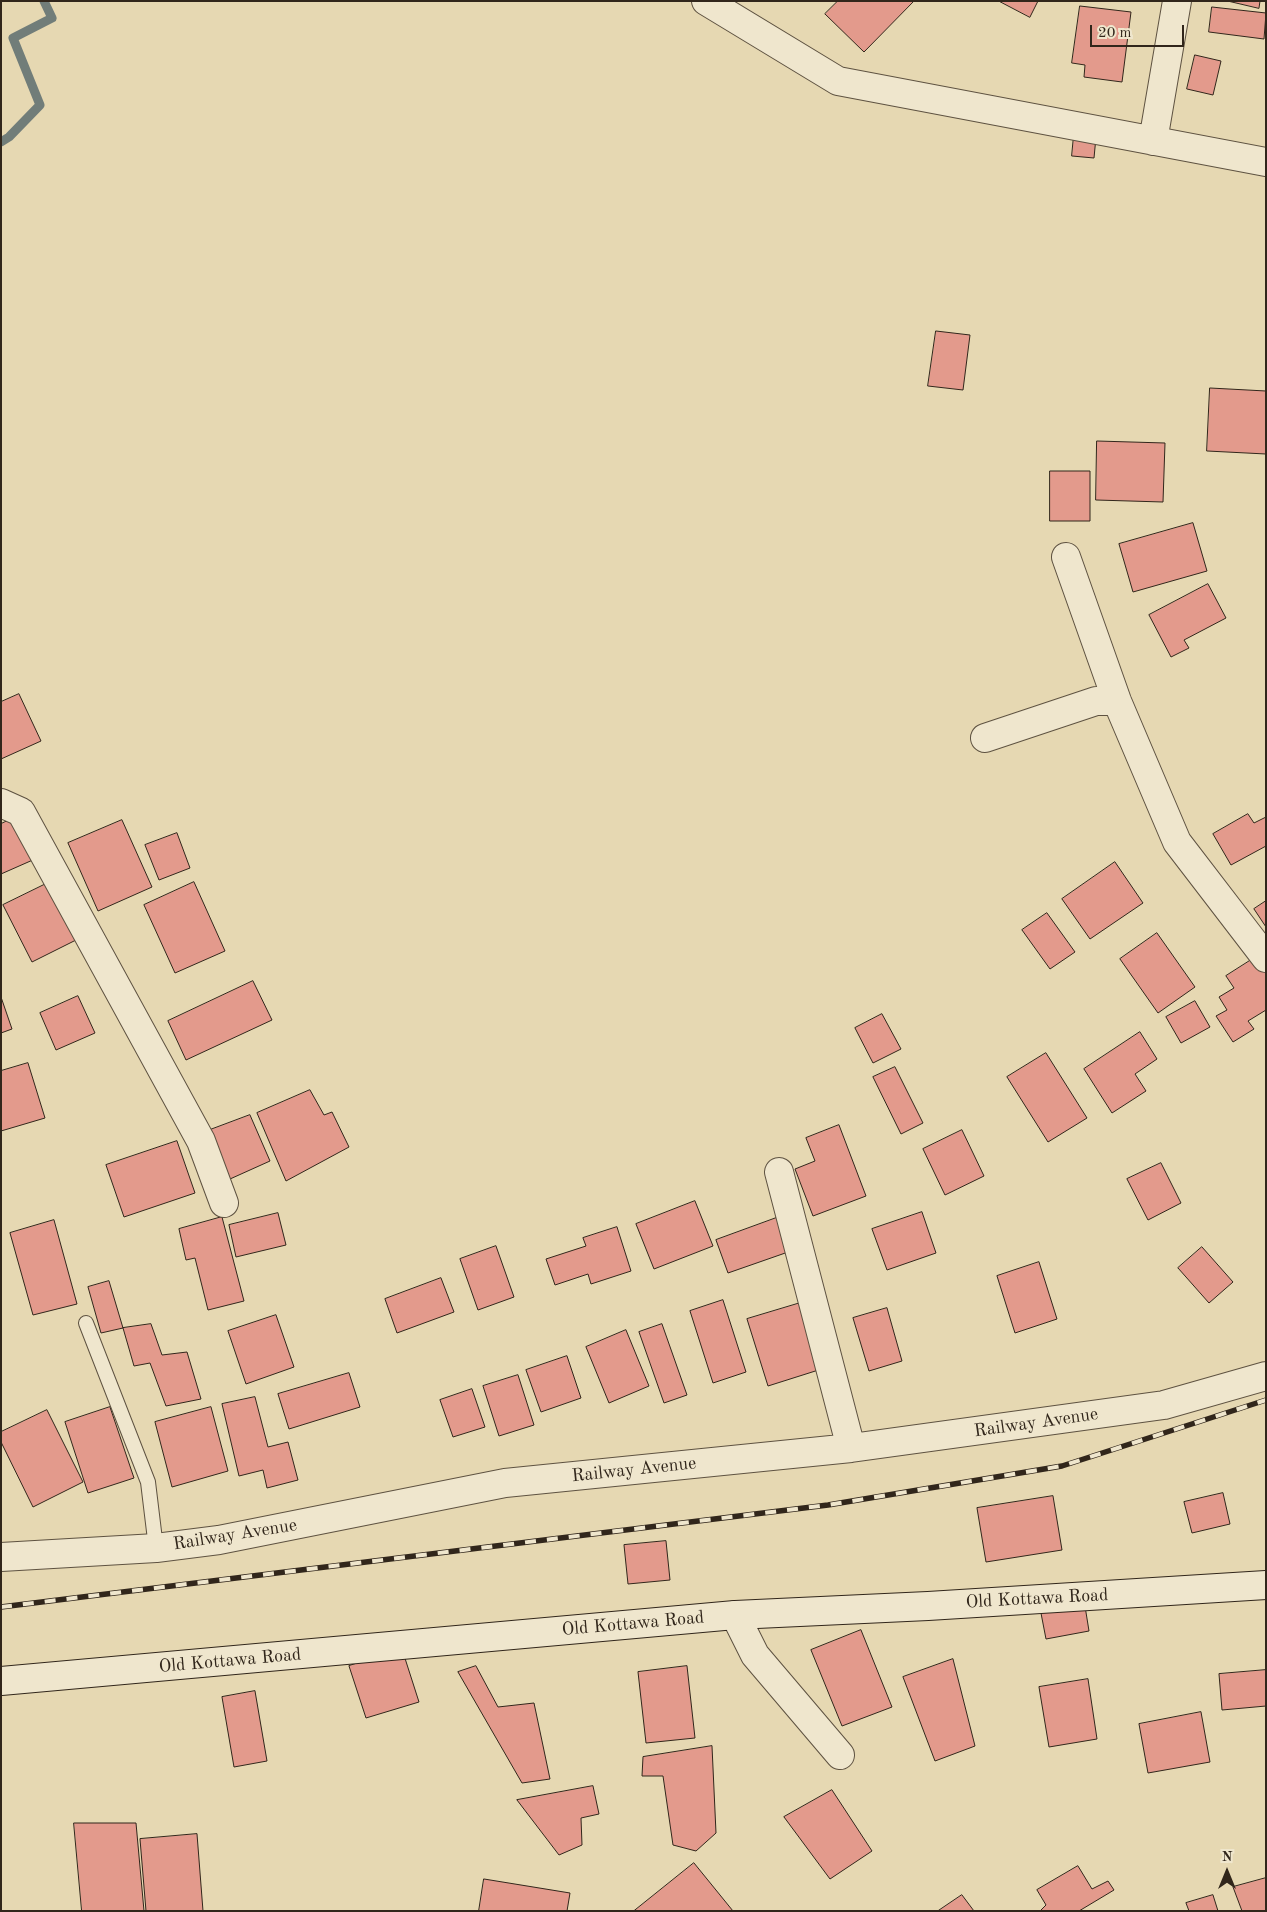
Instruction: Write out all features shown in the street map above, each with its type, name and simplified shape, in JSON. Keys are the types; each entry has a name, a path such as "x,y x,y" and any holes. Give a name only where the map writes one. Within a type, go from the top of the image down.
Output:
{"street":[{"path":"706,1 838,81 1266,162"},
{"path":"1153,141 1177,1"},
{"path":"1066,557 1117,701 1177,842 1266,958"},
{"path":"985,738 1096,701 1117,701"},
{"path":"1,803 21,812 201,1141 224,1203"},
{"path":"779,1172 851,1448"},
{"name":"Railway Avenue","path":"1,1557 156,1548 219,1540 505,1484 851,1448 1164,1405 1266,1376"},
{"name":"Old Kottawa Road","path":"1,1682 735,1615 928,1606 1266,1585"},
{"path":"735,1615 756,1655 840,1755"}],"lane":[{"path":"86,1323 148,1482 156,1548"}],"building":[{"path":"838,1 914,1 864,52 825,14"},
{"path":"999,1 1038,1 1030,17"},
{"path":"1228,1 1260,1 1259,8"},
{"path":"1080,6 1131,12 1122,82 1084,77 1085,65 1072,63"},
{"path":"1212,7 1266,13 1264,39 1209,32"},
{"path":"1195,55 1221,61 1213,95 1187,89"},
{"path":"1074,135 1096,137 1094,158 1072,156"},
{"path":"936,331 970,335 963,390 928,386"},
{"path":"1210,388 1266,391 1266,454 1207,451"},
{"path":"1097,441 1165,443 1163,502 1096,500"},
{"path":"1050,471 1090,471 1090,521 1050,521"},
{"path":"1193,523 1207,571 1133,592 1119,544"},
{"path":"1208,584 1226,618 1184,640 1189,648 1171,657 1149,615"},
{"path":"19,694 41,741 1,759 1,702"},
{"path":"1248,814 1254,823 1266,817 1266,846 1231,865 1213,834"},
{"path":"16,817 35,859 1,874 1,824"},
{"path":"122,820 152,887 98,911 68,843"},
{"path":"177,833 190,868 159,880 145,845"},
{"path":"1115,862 1143,903 1090,939 1062,899"},
{"path":"50,882 78,939 32,962 3,905"},
{"path":"194,882 225,951 175,973 144,905"},
{"path":"1266,901 1266,927 1254,909"},
{"path":"1047,913 1075,952 1050,969 1022,930"},
{"path":"1157,933 1195,987 1158,1013 1120,959"},
{"path":"1259,955 1266,966 1266,1010 1248,1021 1254,1029 1233,1042 1216,1016 1227,1010 1219,997 1234,988 1226,976"},
{"path":"253,981 272,1020 186,1060 168,1021"},
{"path":"78,996 95,1033 56,1050 40,1013"},
{"path":"1,997 12,1029 1,1033"},
{"path":"1195,1001 1210,1027 1181,1043 1166,1017"},
{"path":"882,1014 901,1049 873,1063 855,1028"},
{"path":"1140,1032 1157,1059 1135,1074 1146,1091 1112,1113 1084,1069"},
{"path":"1046,1053 1087,1118 1048,1142 1007,1077"},
{"path":"28,1063 45,1118 1,1131 1,1071"},
{"path":"895,1067 923,1123 901,1134 873,1077"},
{"path":"310,1090 324,1115 332,1112 349,1147 286,1181 257,1113"},
{"path":"250,1115 270,1161 230,1179 210,1130"},
{"path":"839,1125 866,1196 813,1216 795,1169 815,1161 806,1138"},
{"path":"962,1130 984,1176 945,1195 923,1149"},
{"path":"177,1141 195,1193 124,1217 106,1165"},
{"path":"1161,1163 1181,1203 1148,1220 1127,1179"},
{"path":"695,1201 713,1246 654,1269 636,1224"},
{"path":"922,1212 936,1253 887,1270 872,1229"},
{"path":"278,1213 286,1245 236,1257 229,1225"},
{"path":"222,1217 244,1301 208,1310 195,1258 186,1260 179,1229"},
{"path":"779,1217 791,1251 728,1273 716,1240"},
{"path":"54,1220 77,1304 33,1315 10,1233"},
{"path":"617,1227 631,1271 591,1284 588,1274 555,1285 546,1259 586,1246 583,1238"},
{"path":"496,1246 514,1297 478,1310 460,1259"},
{"path":"1202,1247 1233,1282 1209,1303 1178,1268"},
{"path":"1039,1262 1057,1319 1015,1333 997,1276"},
{"path":"441,1278 454,1312 397,1333 385,1299"},
{"path":"109,1281 123,1328 101,1333 88,1287"},
{"path":"723,1300 746,1372 713,1383 690,1311"},
{"path":"807,1301 828,1367 768,1386 747,1319"},
{"path":"887,1308 902,1361 869,1371 853,1318"},
{"path":"276,1315 294,1367 246,1384 228,1331"},
{"path":"151,1324 162,1355 187,1352 201,1399 166,1406 150,1363 134,1366 123,1328"},
{"path":"662,1324 687,1395 664,1403 639,1332"},
{"path":"626,1330 649,1386 609,1403 586,1347"},
{"path":"567,1356 581,1398 541,1412 526,1370"},
{"path":"349,1373 360,1407 289,1429 278,1394"},
{"path":"518,1375 534,1425 499,1436 483,1386"},
{"path":"472,1389 485,1427 453,1437 440,1400"},
{"path":"255,1397 268,1447 288,1442 298,1480 267,1488 263,1470 239,1476 222,1404"},
{"path":"110,1407 134,1478 88,1493 65,1422"},
{"path":"211,1407 228,1471 172,1487 155,1422"},
{"path":"47,1410 83,1482 33,1507 1,1442 1,1432"},
{"path":"1223,1493 1230,1524 1192,1533 1184,1502"},
{"path":"1053,1496 1062,1550 986,1562 977,1508"},
{"path":"666,1541 670,1580 628,1584 624,1545"},
{"path":"1084,1600 1089,1631 1046,1639 1040,1608"},
{"path":"861,1630 892,1707 842,1726 811,1650"},
{"path":"402,1649 419,1702 366,1718 349,1666"},
{"path":"953,1659 975,1746 935,1761 903,1677"},
{"path":"476,1666 498,1707 534,1703 550,1779 522,1783 458,1672"},
{"path":"687,1666 695,1738 646,1743 638,1672"},
{"path":"1266,1670 1266,1706 1222,1710 1219,1674"},
{"path":"1088,1679 1097,1739 1049,1747 1039,1687"},
{"path":"255,1691 267,1761 234,1767 222,1697"},
{"path":"1201,1712 1210,1762 1148,1773 1139,1724"},
{"path":"712,1746 716,1833 696,1851 673,1845 663,1776 642,1776 643,1757"},
{"path":"593,1786 599,1814 581,1818 582,1845 559,1855 517,1800"},
{"path":"832,1790 872,1851 830,1879 784,1817"},
{"path":"74,1823 136,1823 144,1911 82,1911"},
{"path":"197,1834 203,1911 146,1911 140,1839"},
{"path":"694,1863 733,1911 634,1911"},
{"path":"1078,1866 1092,1889 1108,1881 1114,1890 1079,1911 1040,1911 1046,1905 1037,1890"},
{"path":"1266,1878 1266,1911 1242,1911 1233,1887"},
{"path":"484,1879 570,1893 567,1911 479,1911"},
{"path":"962,1895 974,1911 938,1911"},
{"path":"1213,1895 1218,1911 1189,1911 1186,1903"}],"waterway":[{"path":"1,142 9,137 40,105 13,38 52,18 44,1"}],"railway":[{"path":"1,1607 828,1505 1062,1466 1266,1400"}]}
